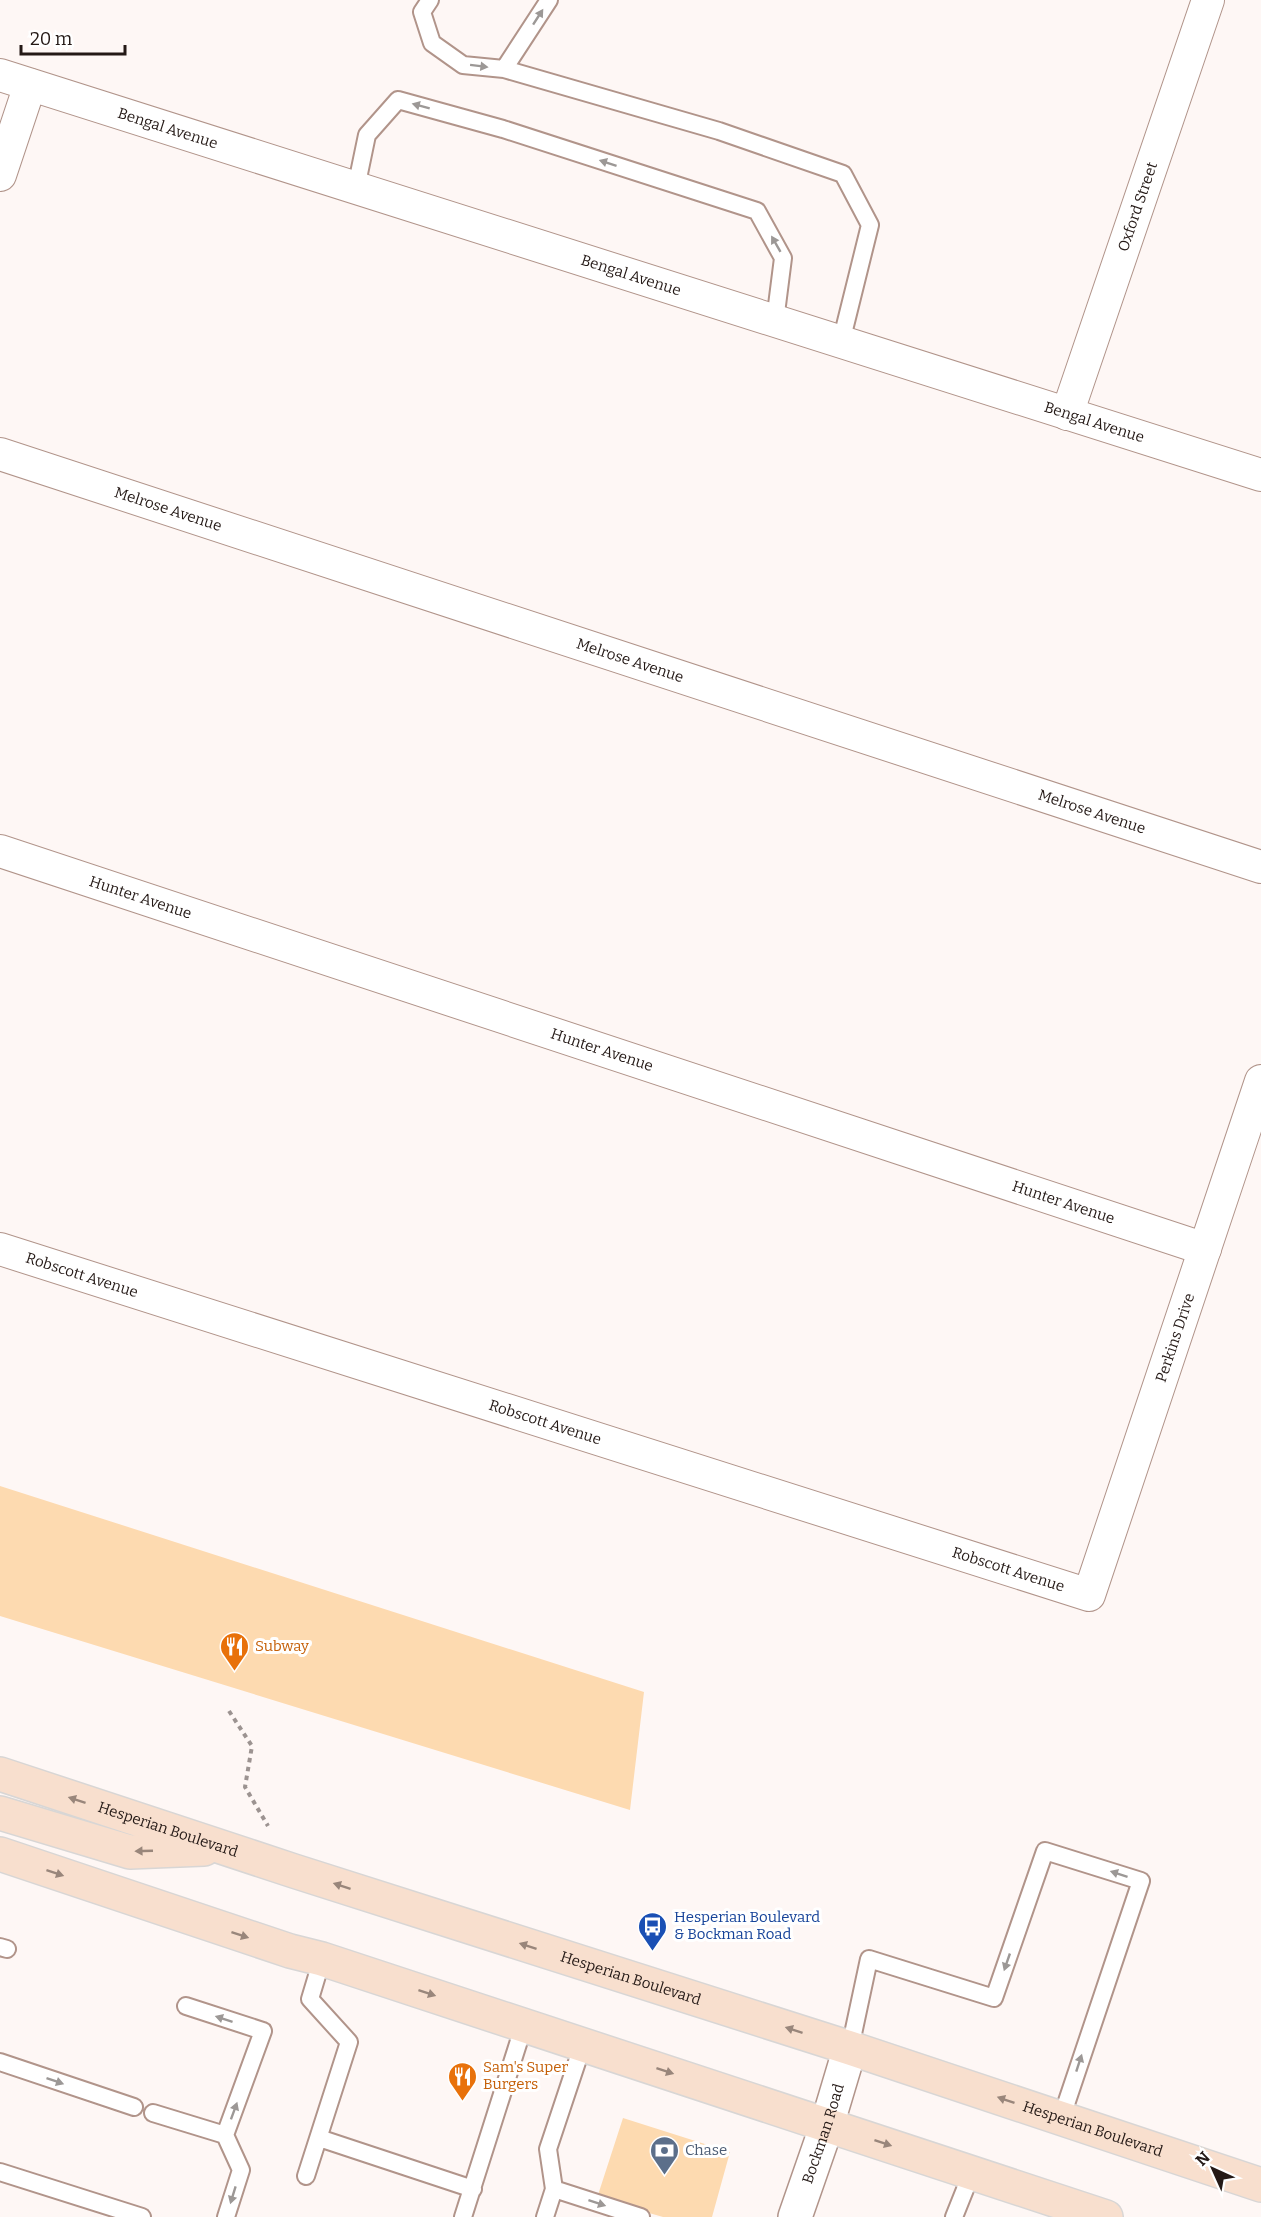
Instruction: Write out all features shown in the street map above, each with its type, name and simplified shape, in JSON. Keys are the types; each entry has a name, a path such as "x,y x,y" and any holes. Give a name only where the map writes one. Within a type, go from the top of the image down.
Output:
{"main road":[{"name":"Hesperian Boulevard","path":"0,1774 294,1871 850,2048 1261,2186"},
{"path":"0,1813 130,1852 223,1848"},
{"path":"0,1854 290,1951 322,1959 972,2172 1093,2215"}],"street":[{"name":"Oxford Street","path":"1067,414 1208,0"},
{"name":"Bengal Avenue","path":"0,75 1261,475"},
{"path":"0,175 30,85"},
{"name":"Melrose Avenue","path":"0,454 1261,867"},
{"name":"Hunter Avenue","path":"0,851 1204,1249"},
{"name":"Perkins Drive","path":"1089,1595 1261,1081"},
{"name":"Robscott Avenue","path":"0,1249 1089,1595"},
{"name":"Bockman Road","path":"795,2217 827,2125 850,2048"}],"lane":[{"path":"430,0 422,12 432,43 463,64 504,69 719,131 843,174 870,225 841,342"},
{"path":"504,69 549,0"},
{"path":"356,188 367,135 398,100 503,129 757,211 783,258 775,321"},
{"path":"850,2048 869,1959 994,1998 1045,1851 1141,1881 1061,2119"},
{"path":"306,2176 349,2042 310,2000 322,1959"},
{"path":"186,2006 263,2031 225,2134 241,2170 226,2217"},
{"path":"463,2217 524,2025"},
{"path":"545,2217 554,2189 548,2149 583,2044"},
{"path":"0,2062 134,2107"},
{"path":"153,2113 225,2134"},
{"path":"319,2138 473,2188"},
{"path":"0,2172 142,2217"},
{"path":"954,2217 972,2172"},
{"path":"554,2189 641,2217"}],"path":[{"path":"229,1711 252,1746 245,1787 294,1871"}],"building":[{"path":"0,1486 644,1692 630,1810 0,1616"},
{"name":"Chase","path":"623,2118 730,2152 712,2217 663,2217 597,2198"}],"place":[{"name":"Subway","path":"234,1672"},
{"name":"Hesperian Boulevard & Bockman Road","path":"653,1952"},
{"name":"Sam's Super Burgers","path":"462,2102"},
{"name":"Chase","path":"664,2176"}]}
